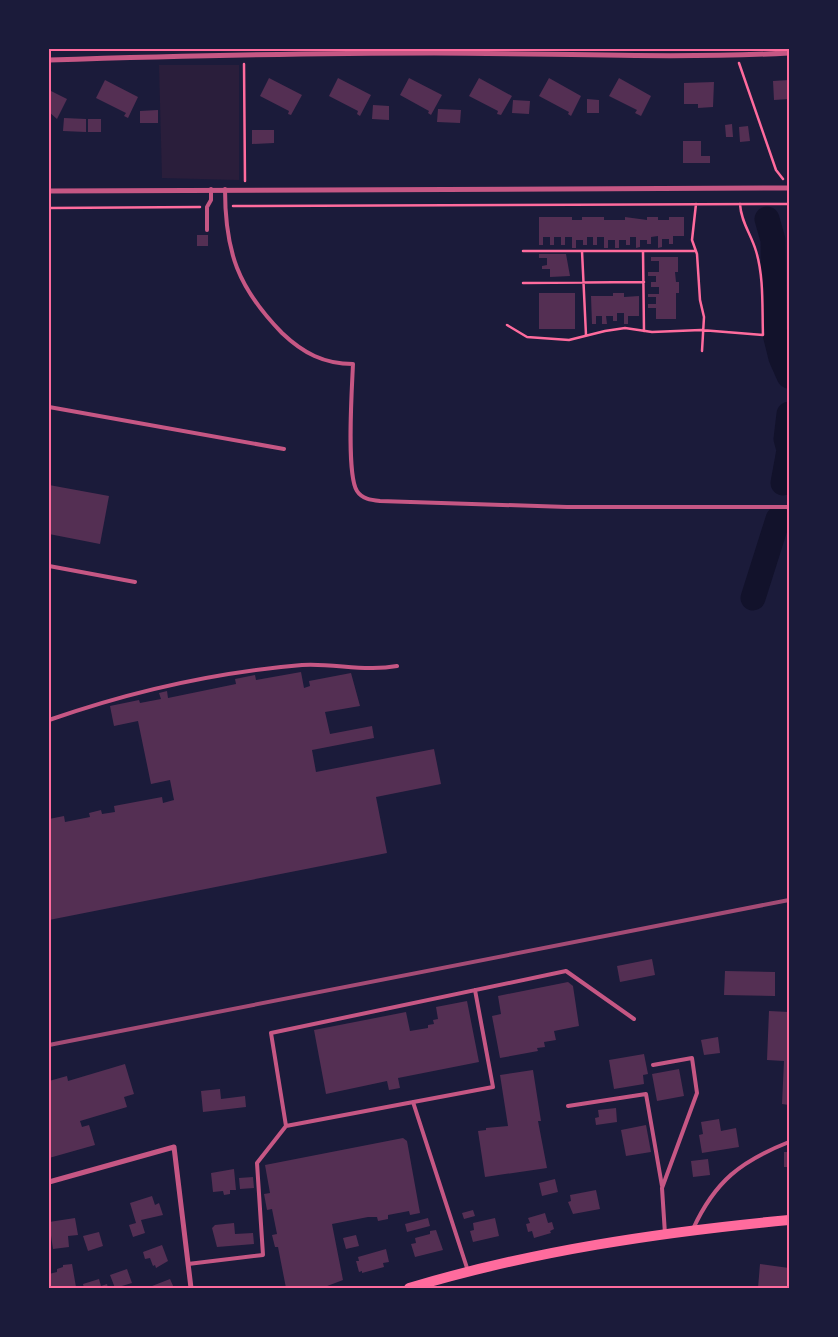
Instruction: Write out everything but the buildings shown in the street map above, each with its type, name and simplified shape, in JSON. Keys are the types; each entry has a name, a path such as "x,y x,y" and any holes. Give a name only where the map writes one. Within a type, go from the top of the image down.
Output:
{"main road":[{"path":"409,1288 440,1284 468,1272 601,1244 694,1229 789,1220"}],"street":[{"path":"583,49 583,55"},
{"path":"49,60 435,51 583,55 789,53"},
{"path":"49,191 789,187"},
{"path":"49,1182 174,1147 191,1288"}],"lane":[{"path":"207,230 207,206 211,200 211,189"},
{"path":"225,189 225,206 230,245 236,265 249,294 258,307 300,349 314,357 333,363 353,364 351,470 357,491 363,498 380,501 568,507 789,507"},
{"path":"49,407 284,449"},
{"path":"49,566 135,582"},
{"path":"49,720 137,693 243,673 302,665 333,664 374,668 397,666"},
{"path":"286,1126 271,1033 566,971 634,1019"},
{"path":"188,1264 263,1255 257,1163 286,1126 493,1087 475,990"},
{"path":"653,1065 692,1058 697,1093 662,1188"},
{"path":"568,1106 646,1094 662,1188 665,1234"},
{"path":"413,1102 468,1272"},
{"path":"694,1229 705,1203 714,1191 734,1172 762,1153 789,1142"}],"path":[{"path":"244,55 246,189"},
{"path":"736,55 776,170 789,187"},
{"path":"696,204 692,240 696,251 704,330 702,351"},
{"path":"507,325 527,337 569,340 625,328 644,331 704,330 763,335 762,288 756,251 741,217 740,204"},
{"path":"225,206 789,204"},
{"path":"49,208 207,206"},
{"path":"523,251 696,251"},
{"path":"582,251 582,278 585,282 586,336"},
{"path":"643,251 644,331"},
{"path":"523,283 644,282"}],"shaded area":[{"path":"159,65 239,65 239,180 162,178"}],"waterway":[{"path":"767,219 773,240 774,330 781,358 789,376"},
{"path":"783,483 789,450 786,439 789,414"},
{"path":"753,598 778,519"}],"railway":[{"path":"49,1045 789,900"}]}
